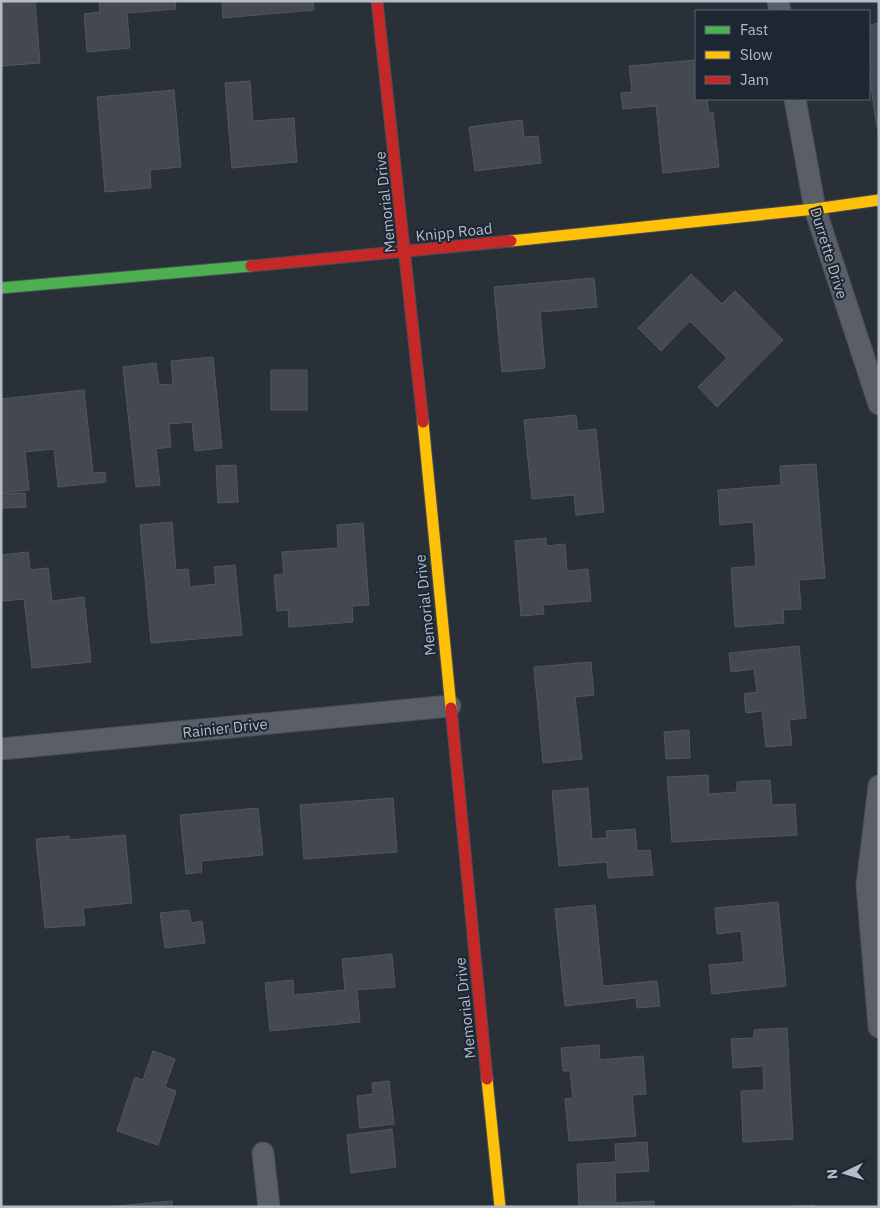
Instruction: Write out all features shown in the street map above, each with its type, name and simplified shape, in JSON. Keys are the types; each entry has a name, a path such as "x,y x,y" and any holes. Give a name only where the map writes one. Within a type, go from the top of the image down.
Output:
{"street":[{"name":"Memorial Drive","path":"377,1 406,252 500,1207"},
{"name":"Durrette Drive","path":"795,100 815,210 879,404"},
{"name":"Knipp Road","path":"1,288 406,252 815,210 879,200"},
{"name":"Rainier Drive","path":"1,750 450,706"},
{"path":"879,786 867,885 879,1027"},
{"path":"263,1153 269,1207"}],"building":[{"path":"1,1 35,1 40,63 1,66"},
{"path":"99,1 175,1 176,9 127,13 130,48 87,52 84,14 100,12"},
{"path":"222,1 313,1 314,10 223,18"},
{"path":"879,23 879,127 877,128 870,79 870,25"},
{"path":"695,60 695,100 707,100 709,113 713,112 719,167 663,173 656,106 623,109 621,93 632,92 629,66"},
{"path":"250,81 253,121 294,118 297,162 232,168 225,83"},
{"path":"174,90 181,167 150,170 151,188 105,192 97,97"},
{"path":"522,120 524,137 538,136 541,163 475,171 469,127"},
{"path":"691,274 722,304 735,291 783,340 717,407 698,387 727,358 690,321 661,351 638,328"},
{"path":"594,278 597,307 540,312 545,368 502,372 494,287"},
{"path":"213,357 222,448 195,451 192,422 169,424 171,447 156,449 160,485 136,487 123,367 156,363 159,385 173,384 171,361"},
{"path":"271,370 307,370 307,410 271,410"},
{"path":"84,390 93,473 105,472 106,482 58,487 54,449 25,452 29,490 1,493 1,399"},
{"path":"576,415 578,431 596,429 604,512 576,515 574,495 532,499 524,420"},
{"path":"816,464 825,578 799,580 801,609 783,610 784,623 735,627 731,568 756,566 753,522 720,525 718,490 781,485 780,466"},
{"path":"236,465 238,502 218,503 216,466"},
{"path":"25,493 26,507 2,508 1,494"},
{"path":"172,522 176,570 188,569 190,587 216,584 214,567 235,565 242,635 151,643 140,525"},
{"path":"363,523 369,605 352,606 353,622 289,627 288,610 277,611 274,575 284,574 282,552 338,548 337,525"},
{"path":"546,538 546,546 565,544 567,571 588,569 591,601 543,605 544,614 521,616 515,541"},
{"path":"28,552 30,570 48,568 52,601 84,597 91,662 32,668 24,599 3,601 1,587 1,555"},
{"path":"799,646 806,718 789,720 792,745 766,747 762,711 746,713 744,694 757,692 754,669 731,672 729,653"},
{"path":"591,662 594,695 575,697 582,759 543,763 534,667"},
{"path":"689,730 690,758 666,759 664,732"},
{"path":"708,775 709,794 737,792 737,782 770,780 772,805 795,804 797,835 672,842 667,777"},
{"path":"588,788 592,839 607,838 606,831 635,829 637,851 650,850 653,875 608,878 607,862 559,866 552,791"},
{"path":"393,798 397,852 304,859 300,805"},
{"path":"258,808 263,855 201,861 202,872 186,874 180,815"},
{"path":"125,835 132,903 83,908 85,925 45,928 36,839 69,836 69,840"},
{"path":"778,902 786,986 712,994 709,965 744,962 741,931 717,934 715,908"},
{"path":"595,905 603,986 657,981 660,1006 637,1008 636,998 565,1006 555,909"},
{"path":"189,910 191,923 202,921 205,943 165,948 160,913"},
{"path":"392,954 395,987 357,990 360,1022 270,1031 265,983 293,980 294,995 345,990 342,959"},
{"path":"787,1028 793,1139 743,1142 741,1091 764,1090 763,1066 733,1068 731,1039 754,1038 754,1030"},
{"path":"599,1045 600,1060 643,1056 646,1094 632,1095 636,1136 569,1141 565,1099 573,1098 570,1071 563,1071 561,1048"},
{"path":"153,1051 175,1059 165,1087 176,1091 158,1145 117,1131 135,1077 143,1080"},
{"path":"389,1081 394,1124 360,1128 357,1096 373,1094 372,1083"},
{"path":"392,1129 396,1167 351,1173 347,1135"},
{"path":"647,1142 649,1171 615,1173 616,1203 654,1201 654,1207 579,1207 577,1164 616,1162 615,1144"},
{"path":"172,1201 172,1207 117,1207 117,1206"},
{"path":"814,1205 814,1207 778,1207"}],"traffic: fast":[{"path":"1,288 251,266"}],"traffic: slow":[{"path":"511,241 815,209 879,200"},
{"path":"423,422 451,708"},
{"path":"487,1079 500,1207"}],"traffic: jam":[{"path":"377,1 423,422"},
{"path":"251,266 511,241"},
{"path":"451,708 487,1079"}]}
